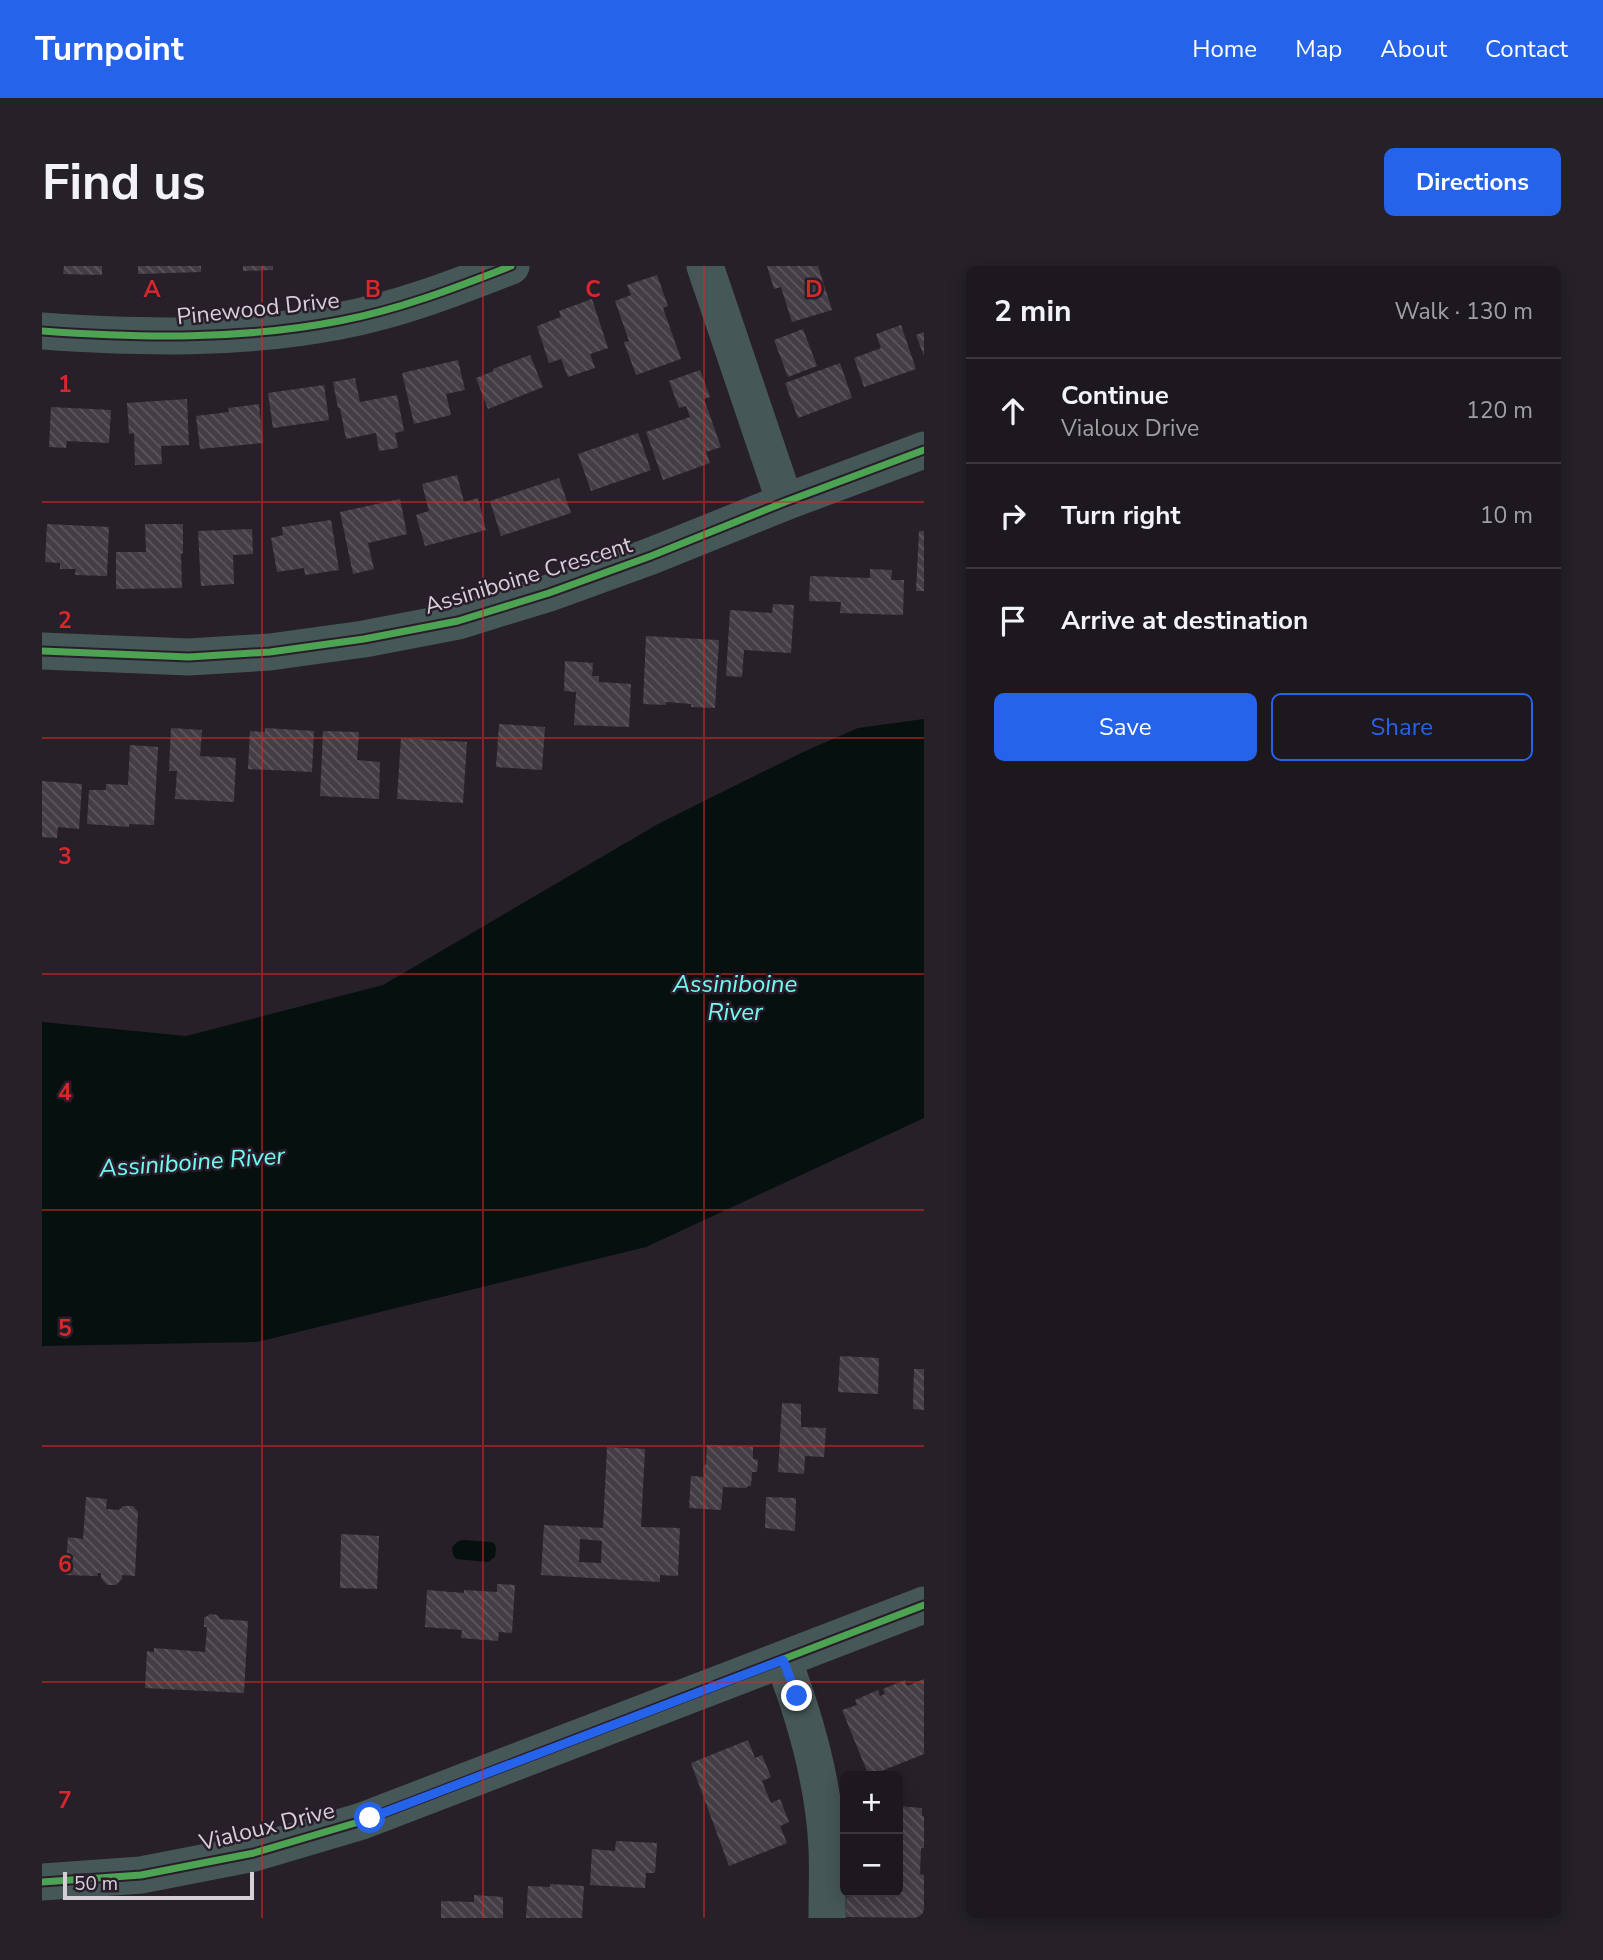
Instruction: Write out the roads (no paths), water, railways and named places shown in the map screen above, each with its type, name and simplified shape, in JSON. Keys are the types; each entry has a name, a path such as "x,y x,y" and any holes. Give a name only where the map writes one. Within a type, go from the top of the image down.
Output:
{"street":[{"name":"Pinewood Drive","path":"42,331 111,336 185,337 296,328 341,321 399,306 511,266"},
{"path":"705,266 785,502"},
{"name":"Assiniboine Crescent","path":"42,651 189,657 270,652 364,639 458,621 549,593 651,556 924,450"},
{"name":"Vialoux Drive","path":"42,1882 141,1875 254,1853 350,1825 924,1605"},
{"path":"783,1660 811,1741 820,1782 827,1847 827,1918"}],"water":[{"name":"Assiniboine River","path":"924,719 924,1118 646,1247 257,1342 42,1346 42,1022 186,1036 383,985 658,824 801,753 858,728"},
{"path":"462,1540 495,1544 495,1557 488,1562 456,1559 452,1547"}]}
